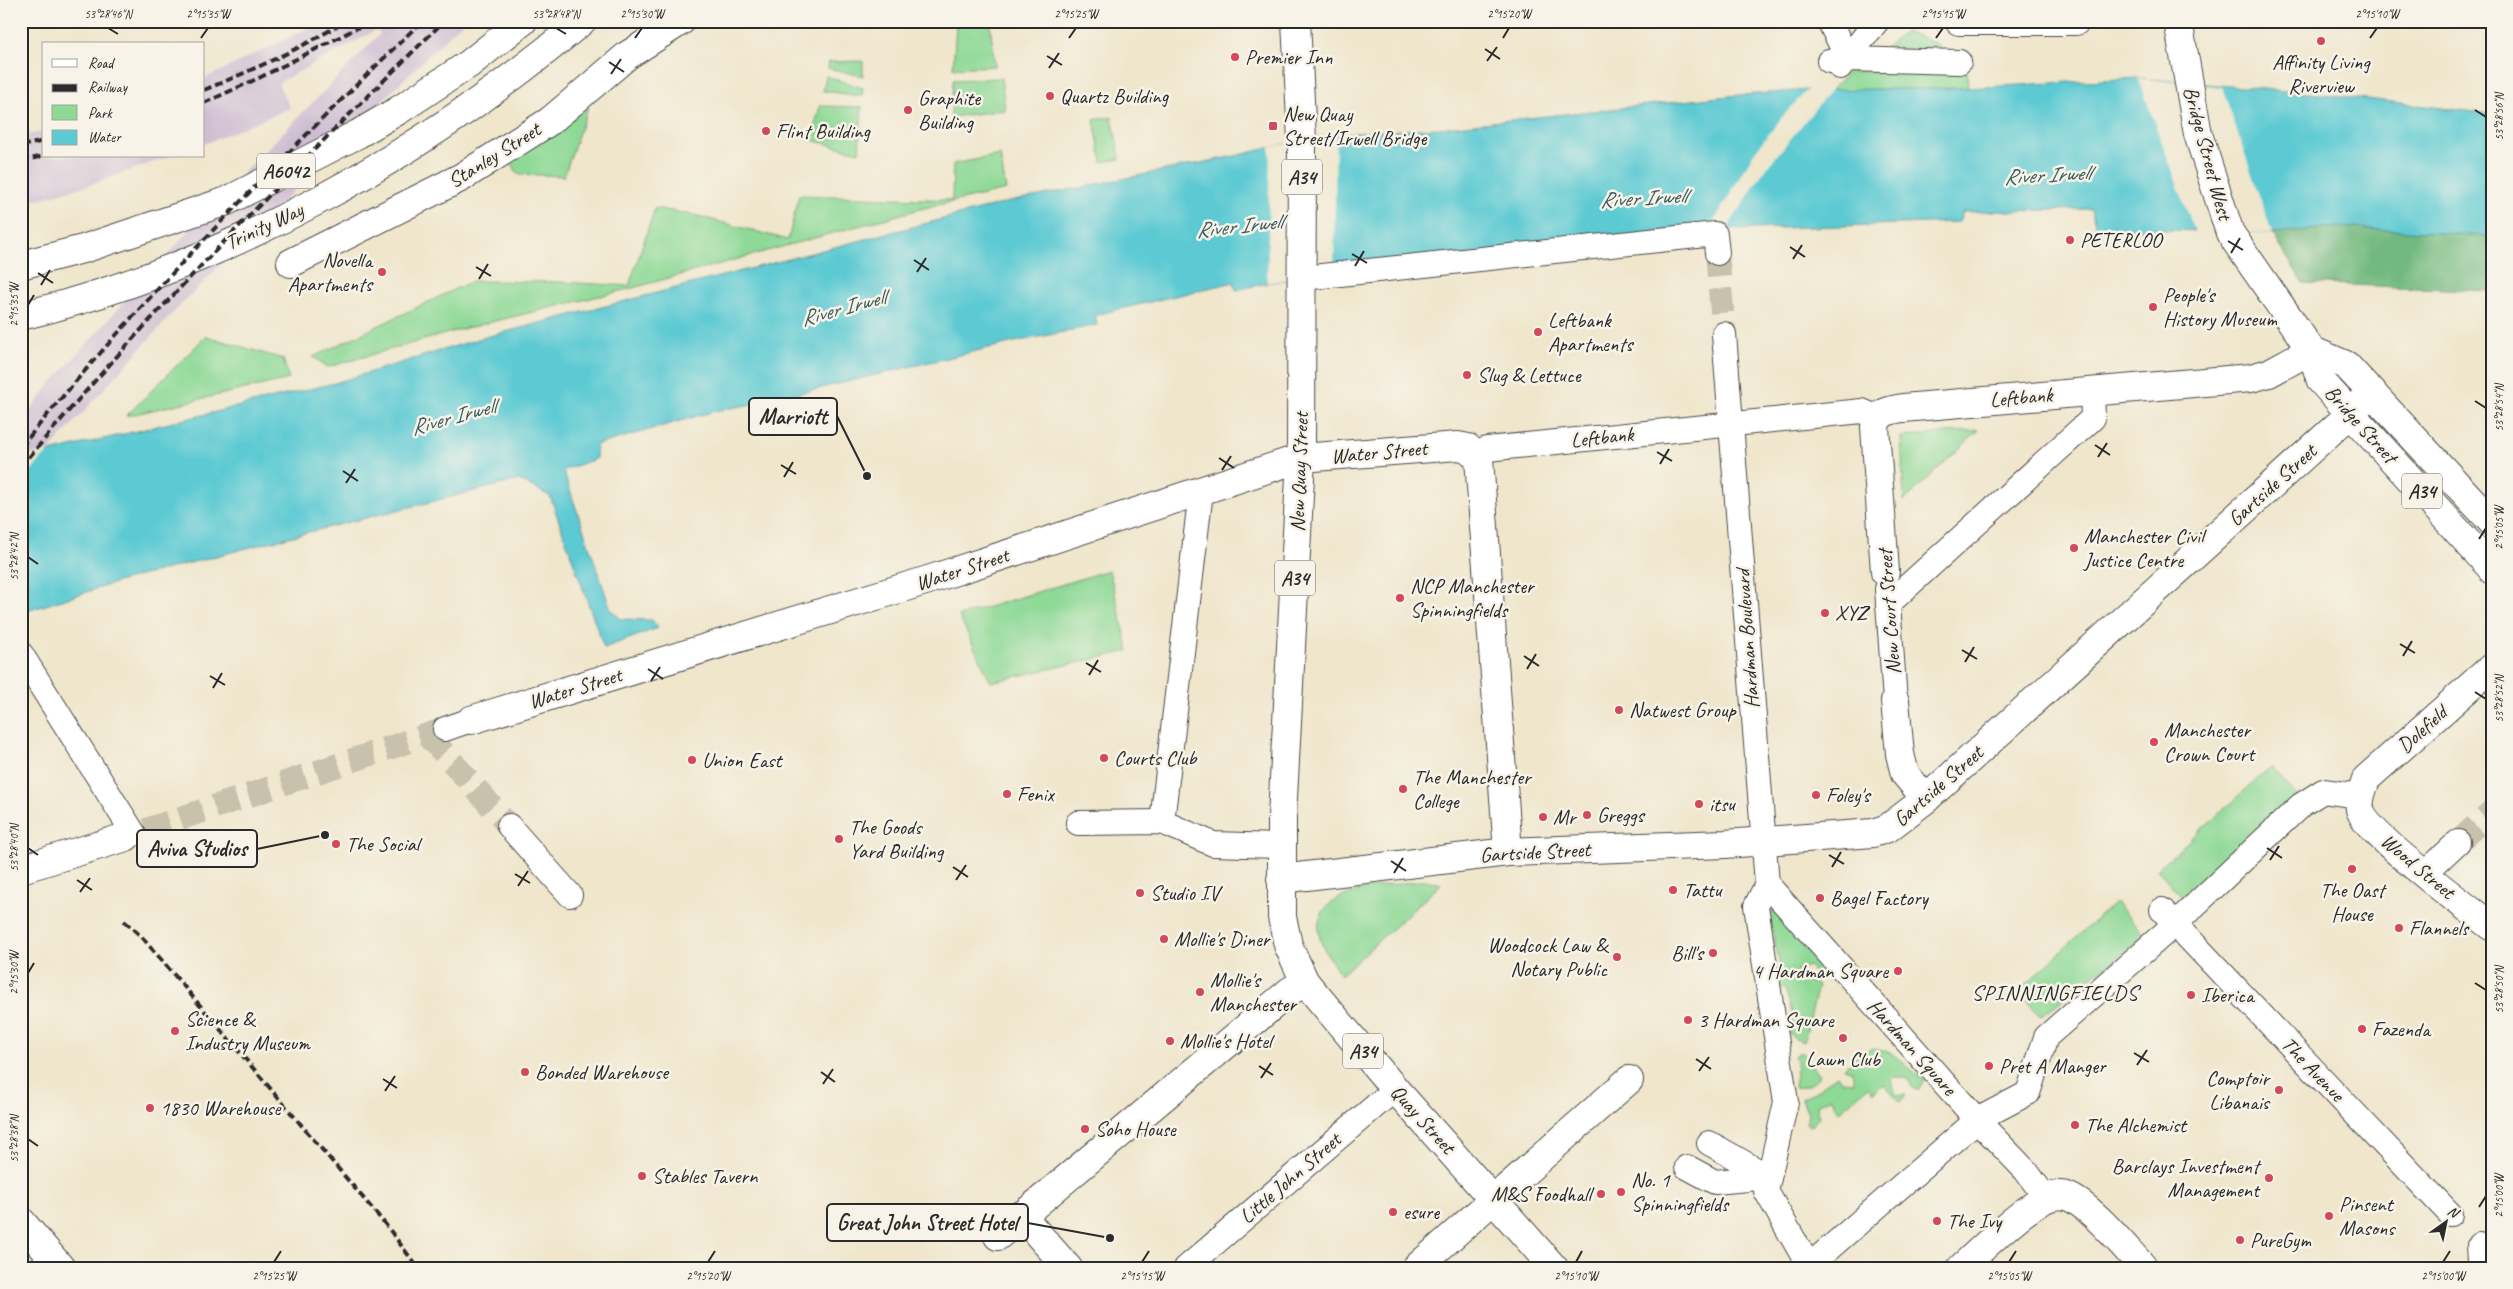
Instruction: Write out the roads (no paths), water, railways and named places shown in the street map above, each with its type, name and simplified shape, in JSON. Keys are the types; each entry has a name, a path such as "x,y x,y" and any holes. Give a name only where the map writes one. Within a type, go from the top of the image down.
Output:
{"main road":[{"name":"Trinity Way","path":"21,265 83,249 227,201 358,134 398,110 469,64 523,21"},
{"name":"Trinity Way","path":"21,316 152,277 291,214 360,178 486,96 582,21"},
{"name":"Stanley Street","path":"291,263 462,177 550,121 628,55 681,21"},
{"name":"New Quay Street","path":"1281,879 1301,458 1302,140 1296,21"},
{"path":"1959,21 2076,21"},
{"name":"Bridge Street West","path":"2178,21 2198,134 2230,233 2311,350"},
{"name":"Bridge Street","path":"2311,350 2346,364 2492,522"},
{"name":"Bridge Street","path":"2311,350 2321,381 2492,569"},
{"name":"Leftbank","path":"1878,418 1883,413 1903,408 2251,378 2268,373 2311,350"},
{"name":"Gartside Street","path":"1281,879 1508,852 1763,847 1872,833 1888,828 1926,798 2350,414 2372,391"},
{"name":"New Court Street","path":"1878,418 1875,427 1885,572"},
{"name":"Water Street","path":"471,720 925,581 1301,458 1458,446 1468,448 1479,459"},
{"path":"1479,459 1485,518 1508,852"},
{"name":"Dolefield","path":"2360,796 2366,779 2492,667"},
{"name":"New Court Street","path":"1895,701 1900,754 1905,774 1926,798"},
{"name":"Wood Street","path":"2360,796 2360,810 2367,821 2424,874 2492,927"},
{"path":"21,869 136,834"},
{"name":"Quay Street","path":"1281,879 1282,917 1288,945 1305,982 1395,1089 1554,1268"},
{"path":"998,1236 1290,991 1305,982"},
{"path":"1416,1268 1629,1080"},
{"path":"1961,1268 2023,1215 2046,1198 2057,1195 2068,1196 2085,1208 2144,1268"},
{"path":"1021,1215 1068,1268"},
{"path":"21,1221 61,1268"}],"street":[{"path":"1830,21 1838,63"},
{"path":"1838,63 1876,21"},
{"path":"1838,63 1959,62"},
{"path":"1303,278 1716,244"},
{"path":"1724,334 1730,425"},
{"path":"1888,604 2093,418 2092,391"},
{"name":"Leftbank","path":"1479,459 1487,449 1862,411 1878,418"},
{"name":"Hardman Boulevard","path":"1730,425 1763,847"},
{"path":"1162,822 1200,491"},
{"name":"New Court Street","path":"1885,572 1895,701"},
{"path":"21,654 136,834"},
{"name":"Water Street","path":"446,729 471,720"},
{"path":"1763,847 1767,884 1756,906 1786,1102 1766,1191 1809,1267 1977,1120 2028,1093 2046,1037 2168,917 2301,805 2324,791 2360,796"},
{"path":"1078,823 1162,822 1213,844 1282,846"},
{"path":"509,826 570,895"},
{"path":"2424,874 2458,842"},
{"name":"Hardman Square","path":"1767,884 1977,1120 2026,1171 2046,1198"},
{"name":"The Avenue","path":"2168,917 2450,1214"},
{"name":"Little John Street","path":"1186,1268 1395,1089"},
{"path":"1709,1143 1769,1177"},
{"path":"1687,1166 1715,1182 1769,1177"}],"water":[{"name":"River Irwell","path":"2138,78 2342,96 2492,114 2492,236 2338,227 2272,233 2096,228 2091,209 1963,212 1959,222 1661,232 1325,274 1236,290 1234,282 1095,315 1097,325 1010,343 758,403 715,411 596,445 596,459 563,470 611,610 621,619 652,620 658,628 604,648 550,496 519,480 121,581 21,613 21,459 335,383 482,338 1009,202 1336,134 1438,128 1729,96 1807,90 1968,88"}],"tunnel":[{"path":"1717,253 1724,334"},
{"path":"146,830 445,729"},
{"path":"428,735 509,826"},
{"path":"2458,842 2492,811"}],"railway":[{"path":"205,90 294,50 345,21"},
{"path":"205,103 261,77 371,21"},
{"path":"21,447 116,335 165,281 266,175 422,21"},
{"path":"21,467 71,408 174,294 335,129 444,21"},
{"path":"21,146 42,141"},
{"path":"21,161 42,156"},
{"path":"124,921 142,937 386,1225 418,1268"}],"place":[{"name":"Affinity Living Riverview","path":"2321,41"},
{"name":"Premier Inn","path":"1235,57"},
{"name":"Quartz Building","path":"1050,96"},
{"name":"Graphite Building","path":"908,110"},
{"name":"New Quay Street/Irwell Bridge","path":"1273,126"},
{"name":"Flint Building","path":"766,131"},
{"name":"PETERLOO","path":"2070,240"},
{"name":"Novella Apartments","path":"382,272"},
{"name":"People's History Museum","path":"2153,307"},
{"name":"Leftbank Apartments","path":"1538,332"},
{"name":"Slug & Lettuce","path":"1467,375"},
{"name":"Marriott","path":"867,476"},
{"name":"Manchester Civil Justice Centre","path":"2074,548"},
{"name":"NCP Manchester Spinningfields","path":"1400,598"},
{"name":"XYZ","path":"1825,613"},
{"name":"Natwest Group","path":"1619,710"},
{"name":"Manchester Crown Court","path":"2154,742"},
{"name":"Courts Club","path":"1104,758"},
{"name":"Union East","path":"692,760"},
{"name":"The Manchester College","path":"1403,789"},
{"name":"Fenix","path":"1007,794"},
{"name":"Foley's","path":"1816,795"},
{"name":"itsu","path":"1699,804"},
{"name":"Greggs","path":"1587,815"},
{"name":"Mr","path":"1543,817"},
{"name":"Aviva Studios","path":"325,835"},
{"name":"The Goods Yard Building","path":"839,839"},
{"name":"The Social","path":"336,844"},
{"name":"The Oast House","path":"2352,869"},
{"name":"Tattu","path":"1673,890"},
{"name":"Studio IV","path":"1140,893"},
{"name":"Bagel Factory","path":"1820,898"},
{"name":"Flannels","path":"2399,928"},
{"name":"Mollie's Diner","path":"1164,939"},
{"name":"Bill's","path":"1713,953"},
{"name":"Woodcock Law & Notary Public","path":"1617,957"},
{"name":"4 Hardman Square","path":"1898,971"},
{"name":"Mollie's Manchester","path":"1200,992"},
{"name":"Iberica","path":"2191,995"},
{"name":"3 Hardman Square","path":"1688,1020"},
{"name":"Fazenda","path":"2362,1029"},
{"name":"Science & Industry Museum","path":"175,1031"},
{"name":"Lawn Club","path":"1843,1038"},
{"name":"Mollie's Hotel","path":"1170,1041"},
{"name":"Pret A Manger","path":"1989,1066"},
{"name":"Bonded Warehouse","path":"525,1072"},
{"name":"Comptoir Libanais","path":"2279,1090"},
{"name":"1830 Warehouse","path":"150,1108"},
{"name":"The Alchemist","path":"2075,1125"},
{"name":"Soho House","path":"1085,1129"},
{"name":"Stables Tavern","path":"642,1176"},
{"name":"Barclays Investment Management","path":"2269,1178"},
{"name":"No. 1 Spinningfields","path":"1621,1192"},
{"name":"M&S Foodhall","path":"1601,1194"},
{"name":"esure","path":"1393,1212"},
{"name":"Pinsent Masons","path":"2329,1216"},
{"name":"The Ivy","path":"1937,1221"},
{"name":"Great John Street Hotel","path":"1110,1238"},
{"name":"PureGym","path":"2240,1240"}],"district":[{"name":"SPINNINGFIELDS","path":"2055,993"}]}
